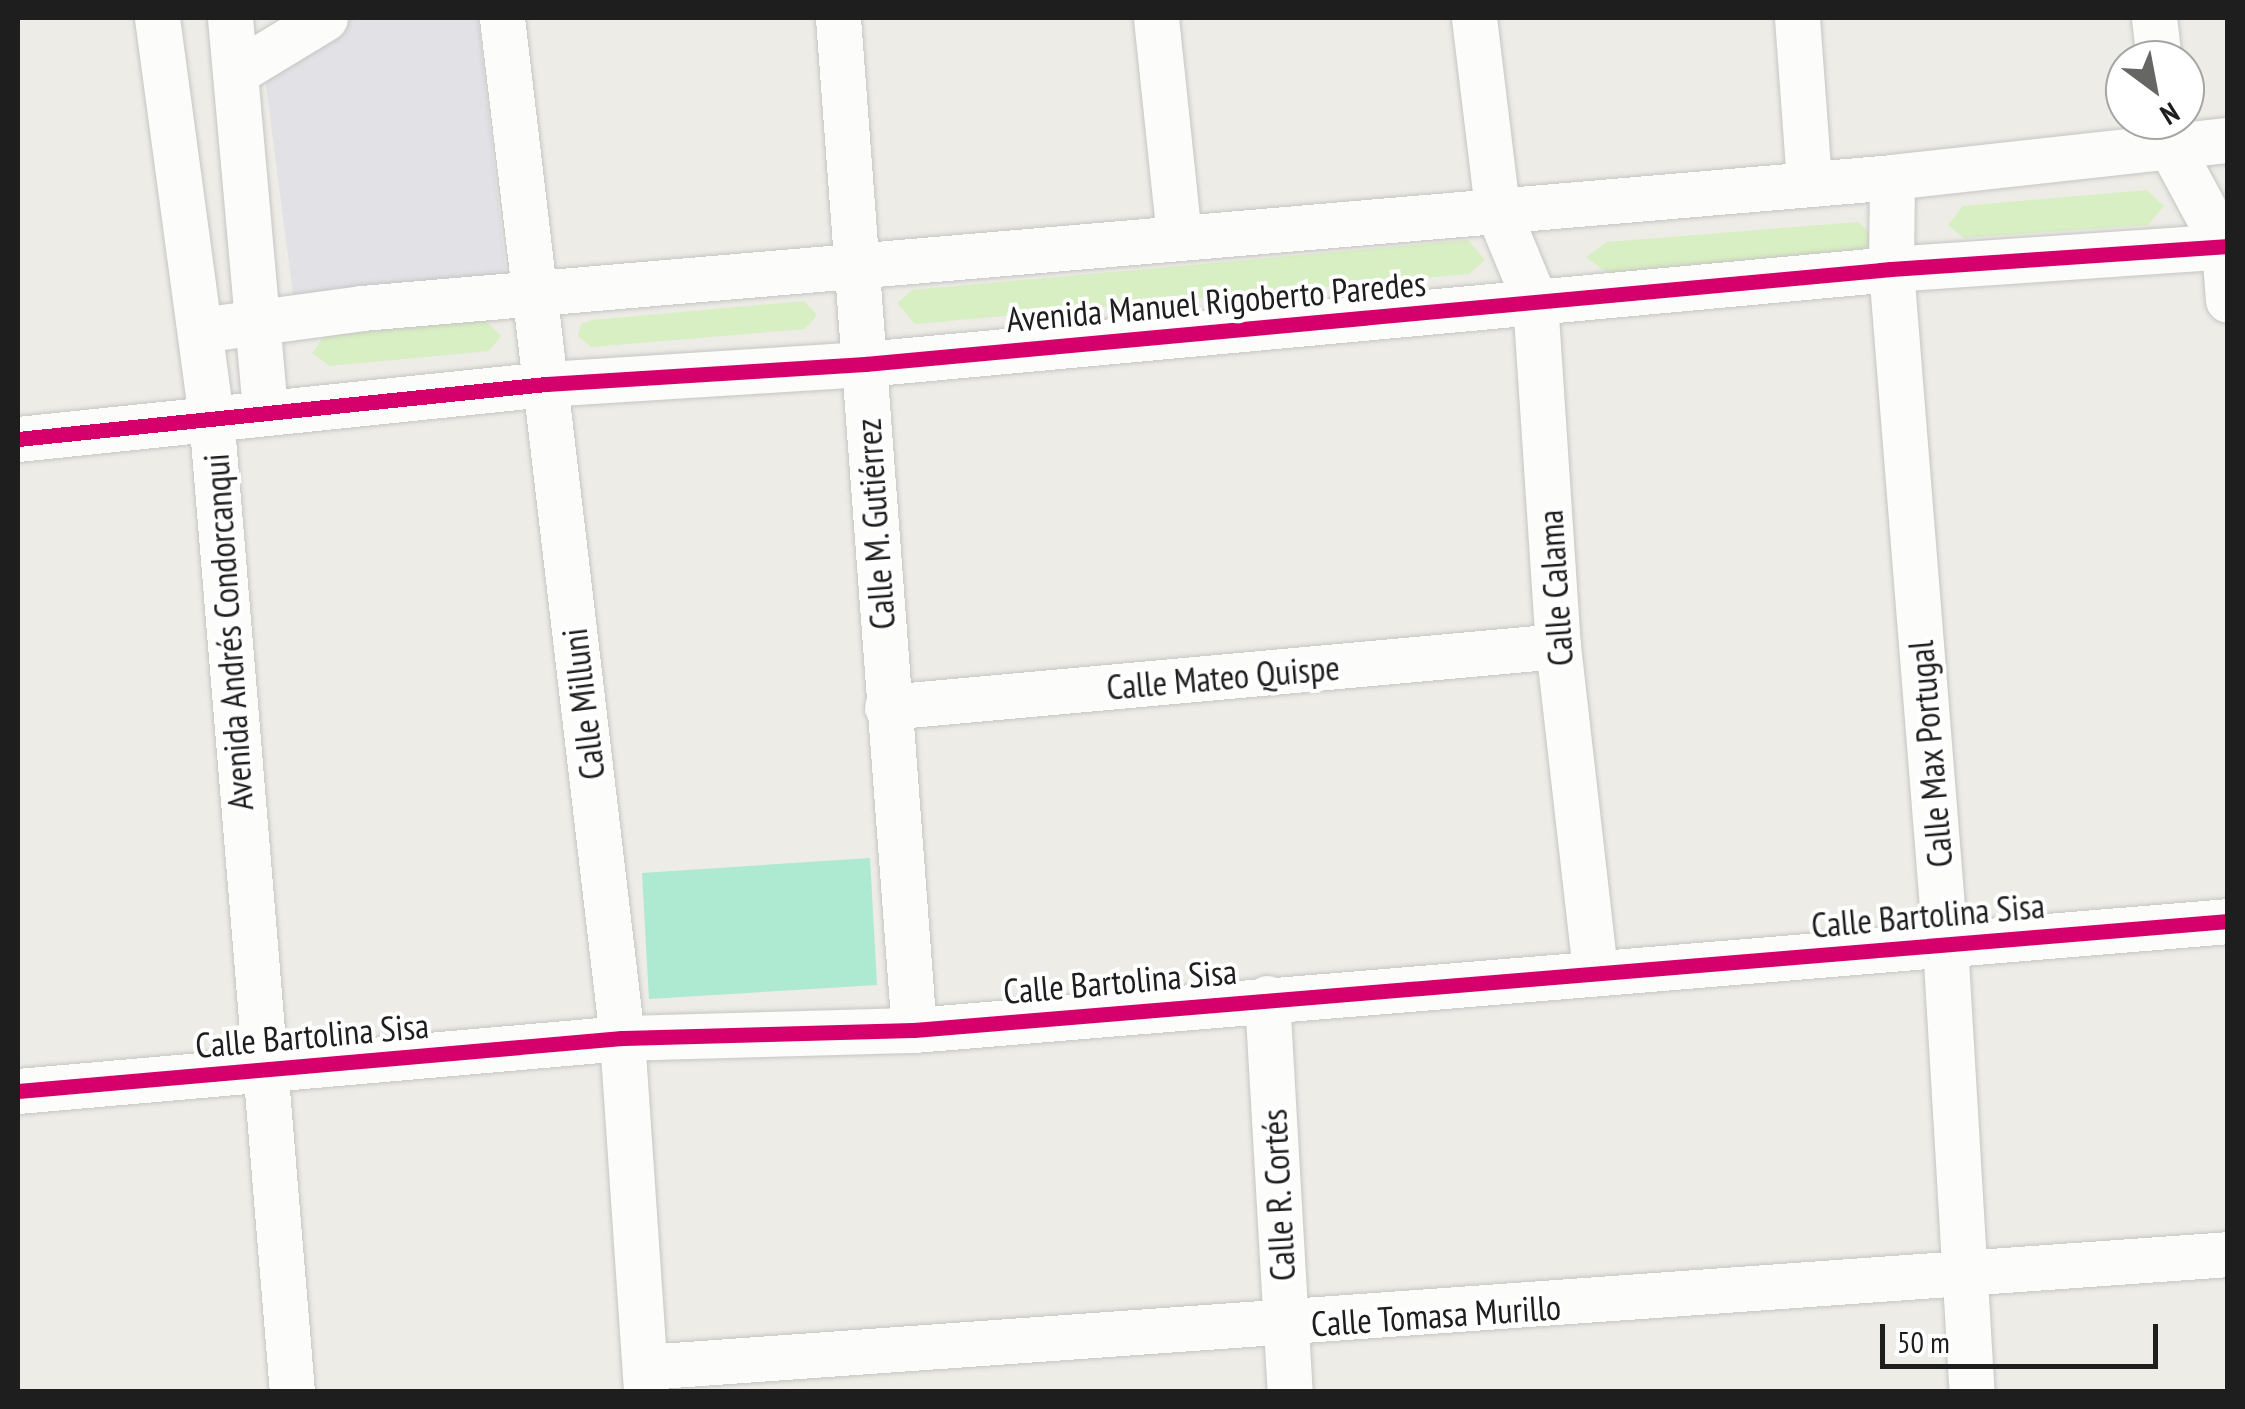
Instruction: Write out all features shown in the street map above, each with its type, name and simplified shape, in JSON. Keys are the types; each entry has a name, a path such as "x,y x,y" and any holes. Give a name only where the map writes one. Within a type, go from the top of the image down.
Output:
{"street":[{"name":"Avenida Andrés Condorcanqui","path":"156,18 211,416 262,1069 292,1392"},
{"name":"Avenida Andrés Condorcanqui","path":"230,18 265,410"},
{"path":"236,72 325,18"},
{"name":"Calle Milluni","path":"502,18 538,293 622,1038 646,1379"},
{"name":"Calle M. Gutiérrez","path":"838,18 914,1030"},
{"path":"1156,18 1179,238"},
{"name":"Calle Calama","path":"1474,18 1498,210 1535,302 1558,646 1595,972"},
{"path":"1797,18 1809,183"},
{"name":"Avenida Manuel Rigoberto Paredes","path":"200,330 538,293 1892,177 2119,140"},
{"path":"2172,140 2226,246 2228,300"},
{"name":"Calle Max Portugal","path":"1892,177 1891,269 1945,944 1972,1392"},
{"name":"Avenida Manuel Rigoberto Paredes","path":"18,439 265,410 546,384 865,364 1891,269 2226,246"},
{"name":"Calle Mateo Quispe","path":"888,708 1558,646"},
{"name":"Calle Bartolina Sisa","path":"18,1091 622,1038 914,1030 2228,921"},
{"name":"Calle R. Cortés","path":"1267,998 1290,1392"},
{"name":"Calle Tomasa Murillo","path":"646,1379 2228,1254"}],"green space":[{"path":"2147,190 2164,206 2148,225 1964,238 1948,225 1963,206"},
{"path":"1858,222 1877,239 1860,252 1610,275 1586,257 1607,242"},
{"path":"1468,240 1485,260 1469,274 915,324 897,303 912,290"},
{"path":"804,301 817,315 805,329 591,347 578,336 581,324 592,320"},
{"path":"484,319 501,336 489,351 330,366 312,353 325,335"},
{"path":"870,858 877,985 649,999 642,873"}],"shaded area":[{"path":"350,18 478,18 506,274 293,294 264,70"}],"cycle path":[{"path":"18,439 546,384 865,364 1891,269 2228,246"},
{"path":"18,1091 622,1038 914,1030 2228,921"}]}
